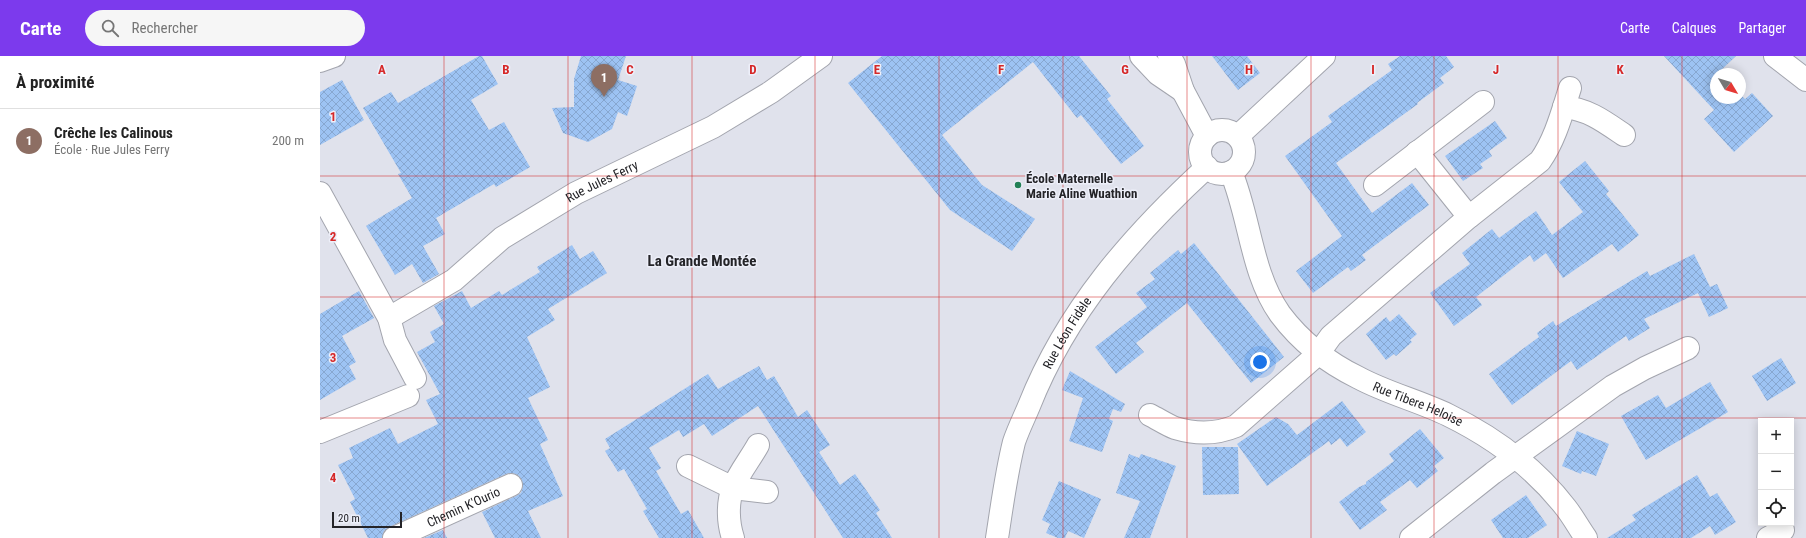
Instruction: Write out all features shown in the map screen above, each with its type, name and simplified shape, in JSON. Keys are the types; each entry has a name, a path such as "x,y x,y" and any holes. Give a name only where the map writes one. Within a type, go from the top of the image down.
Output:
{"street":[{"path":"320,61 334,56"},
{"name":"Rue Jules Ferry","path":"389,318 454,280 502,238 569,197 717,124 771,92 821,56"},
{"path":"1141,56 1158,74 1183,91"},
{"path":"1169,56 1174,64 1183,91 1207,136"},
{"path":"1775,56 1806,80"},
{"path":"1238,136 1315,59"},
{"path":"1150,415 1175,428 1199,432 1223,432 1236,426 1318,354 1331,336 1469,217 1540,161 1547,151 1567,97 1578,108 1592,114 1624,135"},
{"path":"1375,185 1483,102"},
{"path":"1223,130 1238,136 1243,144 1244,152 1238,167 1231,172 1222,173 1214,172 1207,167 1202,160 1200,152 1202,143 1207,136 1214,131 1223,130"},
{"path":"1417,152 1469,217"},
{"name":"Rue Léon Fidèle","path":"997,538 1005,488 1015,442 1040,378 1073,318 1116,261 1166,205 1207,167"},
{"name":"Rue Tibere Heloise","path":"1231,172 1238,189 1262,278 1270,297 1281,314 1300,336 1318,354 1359,378 1448,415 1482,434 1516,458 1541,479 1566,508 1586,538"},
{"path":"320,193 389,318 411,387 320,432"},
{"path":"1411,538 1493,473 1516,458 1613,386 1645,368 1688,348"},
{"path":"733,538 730,530 729,512 733,488 758,445"},
{"path":"688,466 733,488 767,492"},
{"name":"Chemin K'Ourio","path":"394,538 511,485"}],"building":[{"path":"479,56 482,56 498,84 471,100 489,130 504,122 530,167 496,187 494,184 436,218 445,234 423,246 439,274 423,283 412,264 395,275 366,226 412,198 398,174 401,173 363,108 391,92 398,103"},
{"path":"581,56 626,56 618,80 637,86 627,116 618,112 612,129 588,142 563,133 552,108 574,107 574,79"},
{"path":"882,56 1079,56 1111,96 1107,99 1144,146 1121,164 1081,115 1077,118 1033,62 942,135 982,185 1035,219 1012,251 950,210 848,83"},
{"path":"1212,56 1247,56 1260,73 1238,90"},
{"path":"1400,56 1446,56 1454,67 1440,78 1444,83 1417,103 1418,104 1336,163 1372,213 1412,183 1429,205 1362,255 1366,260 1351,271 1348,267 1313,293 1296,271 1342,236 1285,156 1332,122 1328,116 1392,70 1388,64"},
{"path":"1664,56 1736,56 1723,68 1710,68 1710,104 1746,104 1746,98 1752,93 1773,116 1734,152 1704,119 1714,110"},
{"path":"342,80 364,120 320,145 320,92"},
{"path":"1495,121 1507,138 1489,151 1492,156 1480,164 1483,168 1463,181 1445,156"},
{"path":"1585,161 1609,191 1606,194 1639,235 1618,252 1612,244 1563,278 1546,253 1534,262 1530,255 1476,297 1482,305 1454,326 1430,293 1470,264 1462,253 1492,229 1499,238 1536,211 1552,235 1583,212 1559,182"},
{"path":"1194,243 1284,357 1251,383 1187,303 1136,343 1144,352 1116,374 1095,347 1147,307 1136,293 1155,279 1150,273 1178,250 1181,254"},
{"path":"572,245 580,259 593,251 607,273 548,309 555,320 527,337 550,387 528,398 548,440 540,444 563,496 528,511 541,538 495,538 482,512 521,493 523,486 522,480 518,475 512,473 506,474 389,527 384,531 382,538 368,538 350,502 355,499 338,465 353,458 349,448 390,428 398,444 438,424 426,400 440,394 417,352 435,342 430,332 444,324 434,306 462,291 471,308 499,291 502,295 540,272 537,267"},
{"path":"1694,254 1710,287 1717,284 1728,308 1709,317 1698,293 1644,319 1650,328 1629,341 1626,336 1577,370 1571,361 1512,405 1489,374 1539,337 1537,333 1553,321 1556,326 1647,271 1650,276"},
{"path":"359,291 374,318 342,336 356,362 349,366 356,379 320,400 320,314"},
{"path":"1399,314 1417,334 1410,340 1412,342 1396,356 1394,354 1386,360 1366,334 1386,317 1390,322"},
{"path":"1781,358 1796,383 1767,401 1752,376"},
{"path":"759,366 767,380 774,376 798,417 807,410 830,445 819,452 840,485 855,474 880,510 876,513 892,538 843,538 758,406 712,436 704,424 683,437 679,430 649,448 661,468 656,471 681,514 688,510 704,538 659,538 643,511 647,509 624,469 618,472 605,451 610,448 605,439 708,374 718,389"},
{"path":"1070,371 1125,404 1121,412 1113,409 1109,419 1113,421 1102,452 1069,441 1083,398 1062,390"},
{"path":"1710,382 1728,412 1646,460 1621,416 1658,395 1666,408"},
{"path":"1342,401 1366,432 1347,447 1340,438 1331,445 1329,441 1267,486 1237,444 1276,417 1288,424 1297,435"},
{"path":"1420,429 1444,458 1434,466 1438,471 1417,488 1410,480 1380,502 1387,510 1360,530 1339,502 1359,487 1366,484 1366,482 1394,461 1389,454"},
{"path":"1577,431 1609,444 1596,476 1582,471 1581,474 1562,466"},
{"path":"1202,447 1238,447 1239,494 1203,495"},
{"path":"1129,454 1139,458 1141,454 1176,466 1150,538 1124,538 1140,501 1116,493"},
{"path":"1697,475 1710,497 1717,493 1736,522 1715,535 1710,526 1691,538 1607,538 1636,520 1632,515"},
{"path":"1059,481 1101,499 1084,538 1068,531 1065,538 1058,538 1046,533 1050,524 1042,520"},
{"path":"1526,495 1547,525 1528,538 1503,538 1491,520"},
{"path":"443,530 447,538 424,538"}],"place":[{"name":"Crêche les Calinous","path":"604,97"},
{"name":"École Maternelle Marie Aline Wuathion","path":"1018,185"}],"district":[{"name":"La Grande Montée","path":"702,261"}]}
